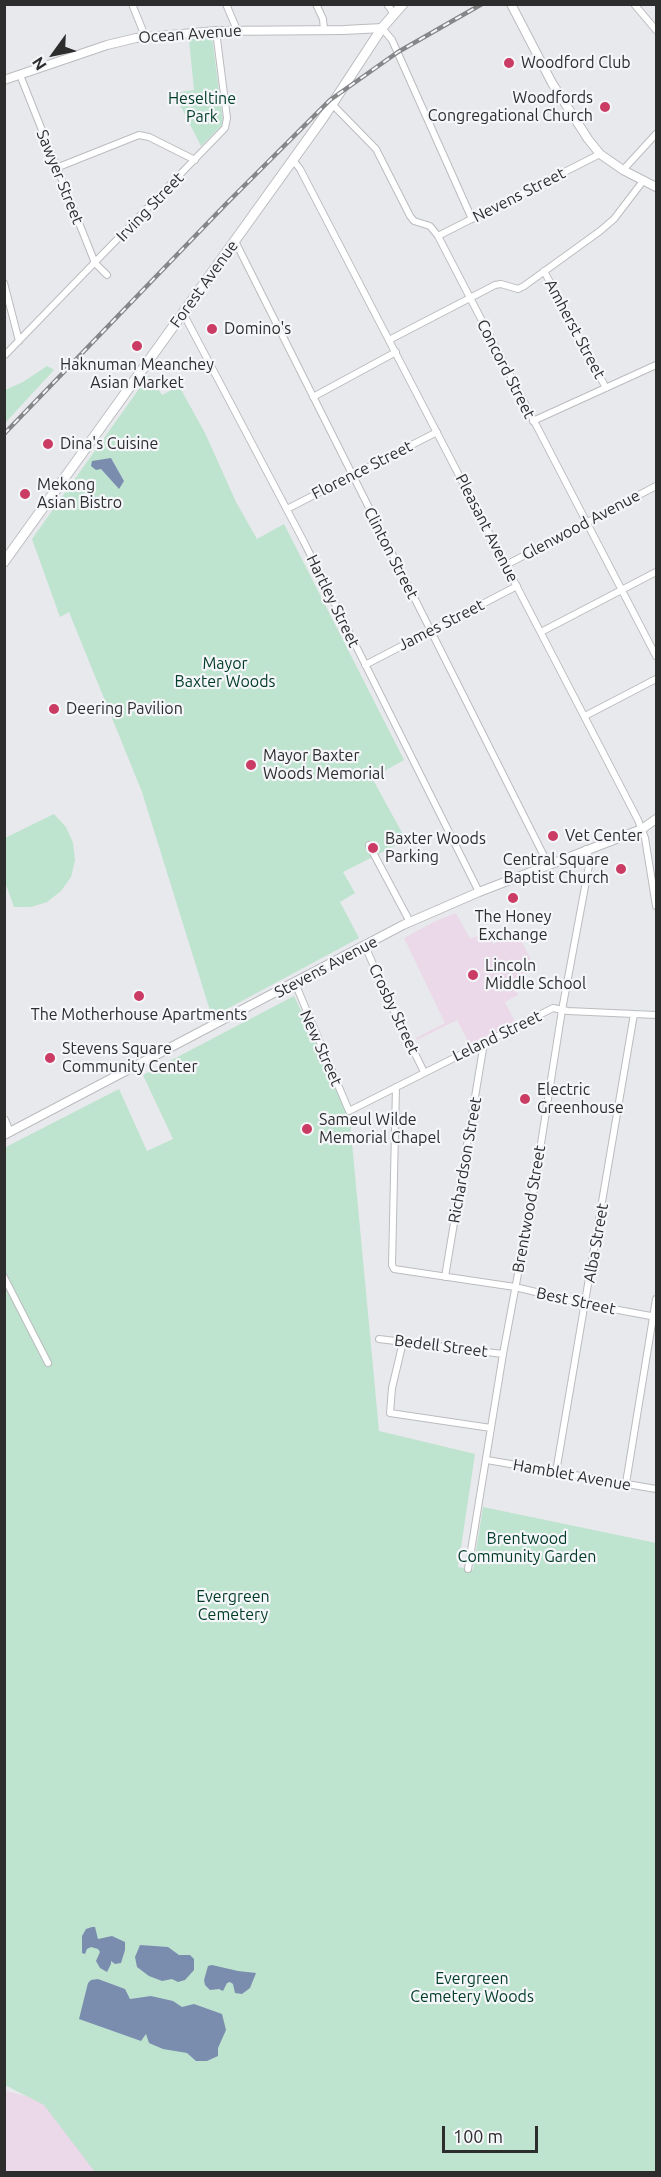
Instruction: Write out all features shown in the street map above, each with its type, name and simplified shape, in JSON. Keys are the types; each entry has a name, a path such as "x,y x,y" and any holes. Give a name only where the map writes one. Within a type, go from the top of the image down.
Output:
{"highway":[{"name":"Forest Avenue","path":"4,562 235,242 332,104 382,28 403,4"}],"main road":[{"path":"511,4 561,97 600,154 623,171 657,187"},
{"name":"Ocean Avenue","path":"4,81 107,45 145,36 237,30 382,28"},
{"name":"Stevens Avenue","path":"7,1134 410,922 548,864 642,829 657,819"}],"street":[{"path":"132,4 145,36"},
{"path":"225,4 237,30"},
{"path":"316,4 323,19 324,30"},
{"path":"387,4 394,14"},
{"path":"634,4 657,30"},
{"path":"382,28 393,40 472,219"},
{"name":"Irving Street","path":"4,355 223,132 228,124 216,31"},
{"name":"Sawyer Street","path":"20,75 95,263 107,275"},
{"name":"Concord Street","path":"332,104 376,149 410,216 430,226 438,236 657,656"},
{"path":"623,171 657,134"},
{"path":"56,168 139,135 149,137 195,160"},
{"name":"Nevens Street","path":"438,236 600,154"},
{"name":"Pleasant Avenue","path":"293,160 300,169 396,352 642,829 653,863 657,906"},
{"path":"389,340 495,285 501,284 518,289 614,219 643,181"},
{"name":"Clinton Street","path":"235,242 548,864"},
{"name":"Amherst Street","path":"544,271 606,388"},
{"path":"4,282 19,341"},
{"name":"Hartley Street","path":"183,313 287,509 479,892"},
{"path":"313,397 396,352"},
{"path":"533,421 657,365"},
{"name":"Florence Street","path":"287,509 437,432"},
{"name":"Glenwood Avenue","path":"506,565 657,486"},
{"path":"541,632 657,572"},
{"name":"James Street","path":"365,665 518,586"},
{"path":"585,716 657,679"},
{"path":"369,845 410,922"},
{"name":"Brentwood Street","path":"468,1569 503,1354 534,1188 562,1010 590,860 586,849"},
{"name":"Crosby Street","path":"365,946 424,1072"},
{"name":"New Street","path":"295,983 349,1111"},
{"name":"Leland Street","path":"349,1111 553,1008 657,1014"},
{"name":"Alba Street","path":"556,1472 634,1014"},
{"name":"Richardson Street","path":"446,1277 484,1042"},
{"name":"Best Street","path":"396,1087 392,1265 397,1271 515,1287 655,1317"},
{"path":"4,1120 7,1134"},
{"path":"4,1277 48,1362"},
{"path":"626,1483 657,1299"},
{"name":"Bedell Street","path":"378,1339 503,1354"},
{"path":"403,1342 392,1388 390,1413 491,1428"},
{"name":"Hamblet Avenue","path":"487,1460 657,1489"}],"shaded area":[{"name":"Lincoln Middle School","path":"456,913 470,939 487,932 493,944 517,933 536,969 511,982 518,995 505,1002 515,1022 470,1045 457,1020 417,1040 416,1038 445,1023 404,938"},
{"path":"5,2091 105,2115 125,2172 5,2172"}],"green space":[{"name":"Heseltine Park","path":"212,38 223,121 222,125 201,146 174,93 194,90 189,39"},
{"path":"47,366 54,370 5,423 5,390 23,382"},
{"name":"Mayor Baxter Woods","path":"149,375 162,395 179,386 205,433 236,502 257,539 284,524 404,760 372,778 406,840 343,872 355,893 340,902 359,938 212,1017 142,792 69,612 60,617 32,539","holes":["111,458 124,481 118,488 101,469"]},
{"path":"54,814 66,827 73,843 75,860 71,877 61,891 47,902 31,907 14,907 5,882 5,838"},
{"name":"Evergreen Cemetery","path":"294,996 349,1111 379,1431 475,1454 458,1567 473,1570 483,1507 656,1543 656,2172 95,2172 44,2105 5,2085 4,1148 119,1089 147,1151 173,1139 143,1075"}],"water":[{"path":"111,458 124,481 119,489 101,469 96,470 91,466 92,461"},
{"path":"95,1927 98,1939 112,1936 125,1942 121,1963 115,1964 111,1961 107,1972 100,1968 96,1961 100,1952 98,1949 91,1947 85,1954 82,1953 82,1936 86,1929"},
{"path":"140,1945 168,1947 179,1955 190,1955 194,1959 194,1970 185,1980 178,1982 172,1979 162,1981 149,1976 137,1967 135,1957"},
{"path":"208,1966 256,1973 250,1988 242,1994 235,1993 233,1984 230,1982 223,1991 210,1990 204,1980"},
{"path":"98,1979 125,1989 130,1999 151,1996 173,2001 182,2007 194,2004 222,2014 226,2030 218,2048 218,2056 207,2061 196,2061 187,2053 163,2049 149,2043 146,2034 141,2041 79,2019 88,1983"}],"railway":[{"path":"4,434 330,100 398,52 482,4"}],"place":[{"name":"Woodford Club","path":"509,63"},
{"name":"Woodfords Congregational Church","path":"605,107"},
{"name":"Domino's","path":"212,329"},
{"name":"Haknuman Meanchey Asian Market","path":"137,346"},
{"name":"Dina's Cuisine","path":"48,444"},
{"name":"Mekong Asian Bistro","path":"25,494"},
{"name":"Deering Pavilion","path":"54,709"},
{"name":"Mayor Baxter Woods Memorial","path":"251,765"},
{"name":"Vet Center","path":"553,836"},
{"name":"Baxter Woods Parking","path":"373,848"},
{"name":"Central Square Baptist Church","path":"621,869"},
{"name":"The Honey Exchange","path":"513,898"},
{"name":"Lincoln Middle School","path":"473,975"},
{"name":"The Motherhouse Apartments","path":"139,996"},
{"name":"Stevens Square Community Center","path":"50,1058"},
{"name":"Electric Greenhouse","path":"525,1099"},
{"name":"Sameul Wilde Memorial Chapel","path":"307,1129"}],"park label":[{"name":"Brentwood Community Garden","path":"527,1548"},
{"name":"Evergreen Cemetery Woods","path":"472,1988"}]}
